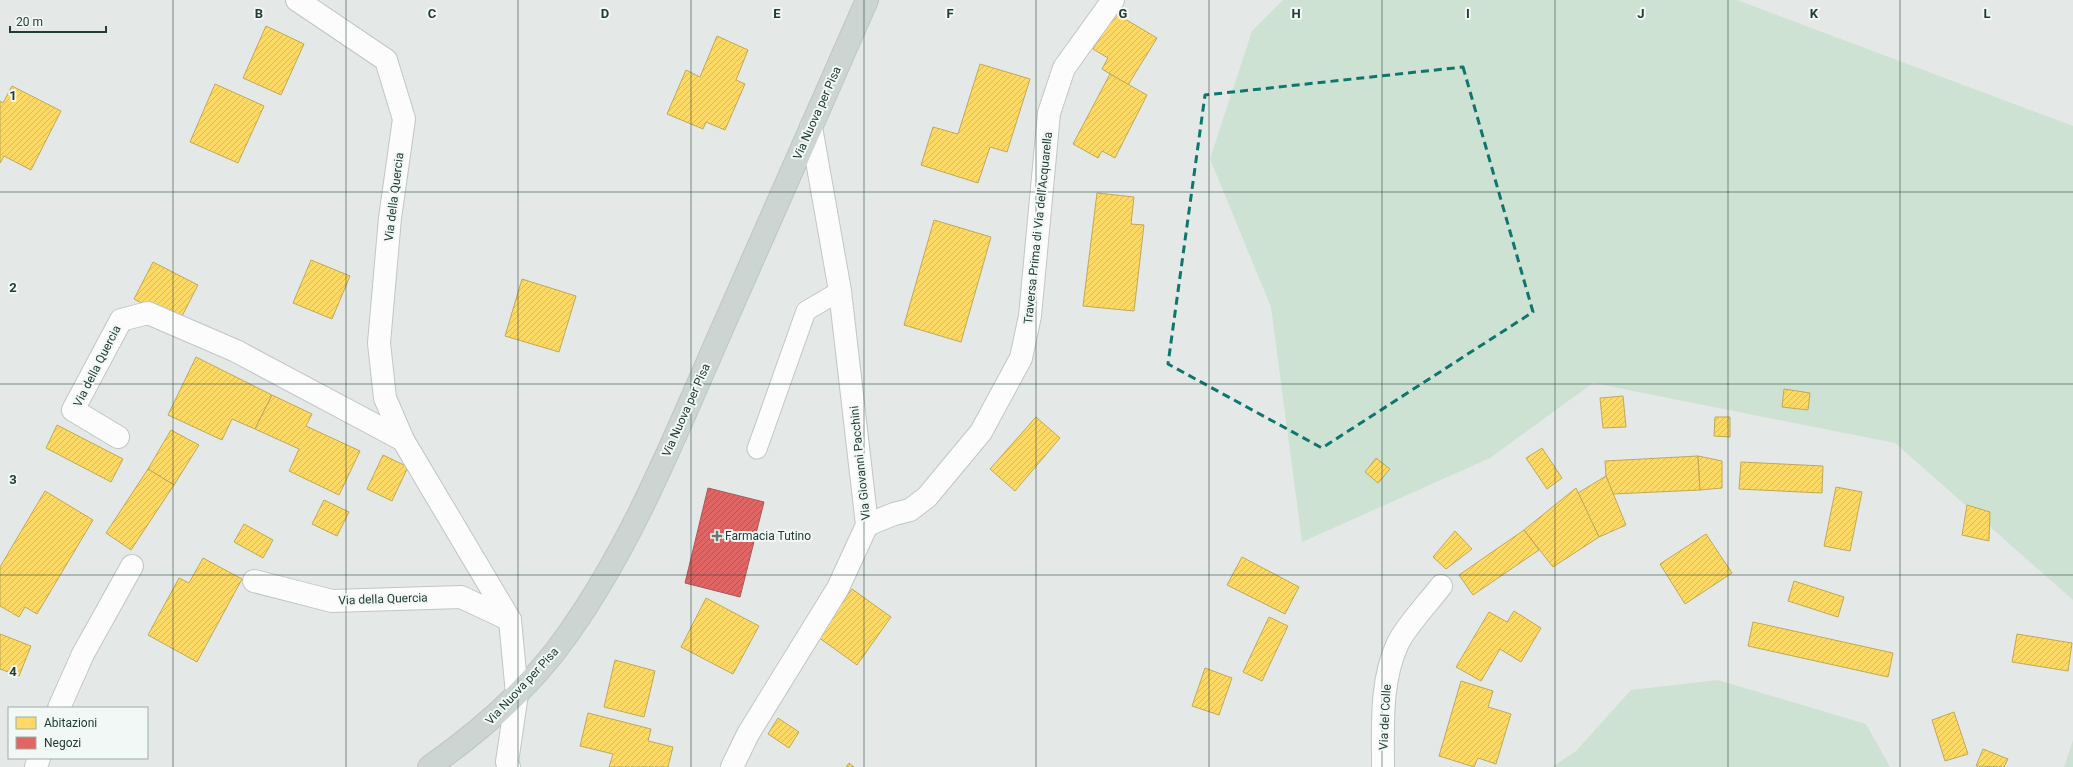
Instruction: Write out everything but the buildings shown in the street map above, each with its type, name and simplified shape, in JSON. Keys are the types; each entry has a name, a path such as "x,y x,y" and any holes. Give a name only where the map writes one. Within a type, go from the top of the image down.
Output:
{"main road":[{"name":"Via Nuova per Pisa","path":"429,767 461,745 488,722 540,670 568,635 617,558 658,474 867,0"}],"street":[{"name":"Via della Quercia","path":"297,0 386,60 404,118 390,218 379,343 385,398 403,440 510,620 517,694 507,762 509,767"},
{"name":"Traversa Prima di Via dell'Acquarella","path":"867,525 894,514 910,510 927,497 981,432 1021,358 1030,316 1049,113 1064,68 1114,0"},
{"name":"Via Giovanni Pacchini","path":"732,767 748,734 838,588 867,525 840,292 811,127"},
{"name":"Via della Quercia","path":"118,437 73,410 121,320 148,313 236,351 403,440"},
{"path":"59,707 83,654 132,566"},
{"name":"Via della Quercia","path":"254,581 332,601 461,597 510,620"},
{"name":"Via del Colle","path":"1383,767 1383,716 1388,674 1398,642 1441,586"}],"lane":[{"path":"757,449 806,311 840,292"}],"highlighted area":[{"path":"1463,67 1533,312 1322,448 1168,364 1205,95"}],"green space":[{"path":"1283,0 1737,0 2073,126 2073,600 1895,443 1593,383 1490,458 1302,542 1271,307 1210,159 1252,31"},
{"path":"1718,680 1866,724 1890,767 1552,767 1576,751 1631,690"},
{"path":"2073,740 2073,767 2064,767"}],"place":[{"name":"Farmacia Tutino","path":"717,536"}]}
